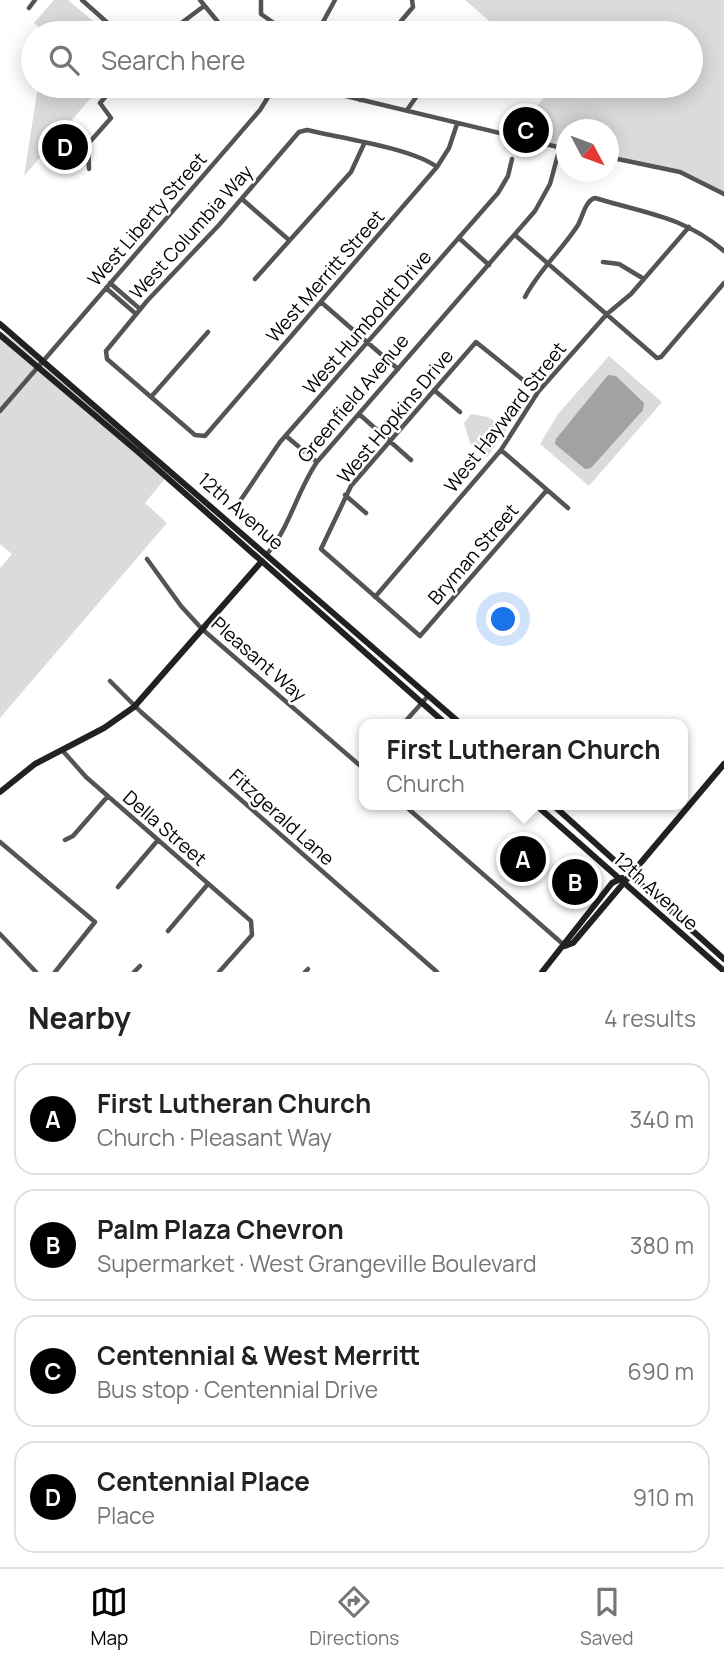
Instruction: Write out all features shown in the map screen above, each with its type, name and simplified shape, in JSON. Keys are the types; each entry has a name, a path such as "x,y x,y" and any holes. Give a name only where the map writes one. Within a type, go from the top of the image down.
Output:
{"main road":[{"name":"12th Avenue","path":"0,324 455,719"},
{"name":"12th Avenue","path":"0,335 440,719"},
{"name":"Greenfield Avenue","path":"0,792 26,770 104,728 136,706 267,554"},
{"path":"688,806 724,764"},
{"name":"12th Avenue","path":"542,810 724,971"},
{"name":"12th Avenue","path":"559,810 724,959"},
{"path":"542,972 612,883 621,881 630,874 685,810"}],"street":[{"path":"29,8 35,0"},
{"path":"82,0 106,21"},
{"path":"200,0 217,21"},
{"path":"261,0 259,10 273,21"},
{"path":"324,21 335,0"},
{"path":"399,21 413,1"},
{"path":"184,21 204,6"},
{"path":"89,169 89,145 111,118 100,103 104,98"},
{"name":"West Liberty Street","path":"0,411 268,98"},
{"path":"352,98 556,146"},
{"path":"407,110 416,98"},
{"name":"West Merritt Street","path":"151,397 201,437 437,167 449,148 457,124"},
{"name":"West Columbia Way","path":"151,397 105,356 138,311 302,131 364,144"},
{"path":"255,279 351,172 364,144 426,160 437,167"},
{"name":"West Humboldt Drive","path":"240,501 286,436 505,184 512,159"},
{"path":"619,159 680,172 724,194"},
{"name":"Greenfield Avenue","path":"267,554 283,533 299,493 317,462 515,235 544,196 556,166"},
{"path":"242,199 289,240"},
{"path":"525,297 547,262 577,226 591,199 645,210 689,226 724,251"},
{"name":"West Hayward Street","path":"375,597 501,450 538,392 607,314 644,279 689,226"},
{"path":"515,235 657,358 661,357 724,283"},
{"path":"459,238 489,265"},
{"path":"604,262 619,264 644,279"},
{"path":"108,286 138,311"},
{"path":"321,302 398,369"},
{"path":"151,397 208,332"},
{"name":"West Hopkins Drive","path":"375,597 321,549 345,495 476,342 538,392"},
{"path":"434,390 460,412"},
{"path":"359,414 411,460"},
{"path":"286,436 317,462"},
{"path":"501,450 568,508"},
{"name":"Bryman Street","path":"375,597 420,636 547,490"},
{"path":"345,495 366,513"},
{"name":"Pleasant Way","path":"147,559 181,606 202,629 359,765"},
{"name":"Fitzgerald Lane","path":"110,681 437,972"},
{"path":"408,719 428,696"},
{"name":"Della Street","path":"61,749 69,761 253,925 252,934 219,972"},
{"path":"65,840 72,836 108,796"},
{"path":"410,810 565,946"},
{"path":"118,887 158,840"},
{"path":"0,842 95,922 55,972"},
{"path":"168,930 208,884"},
{"path":"0,934 36,972"},
{"path":"134,972 140,966"}],"shaded area":[{"path":"54,0 68,0 93,21 36,21"},
{"path":"465,0 724,0 724,194 680,172 619,159 619,119 556,119 556,146 513,136 543,98 703,98 703,21 489,21"},
{"path":"36,98 91,98 24,176"},
{"path":"0,330 45,365 168,475 145,503 167,523 0,718 0,568 12,554 0,544"},
{"path":"609,356 662,402 589,486 540,444 558,414"},
{"path":"608,375 616,376 644,403 643,410 591,468 585,469 555,444 556,439"},
{"path":"471,414 488,417 507,429 487,457 470,443 464,423"}],"place":[{"name":"Centennial & West Merritt","path":"526,130"},
{"name":"Centennial Place","path":"65,147"},
{"name":"First Lutheran Church","path":"523,859"},
{"name":"Palm Plaza Chevron","path":"575,882"}]}
